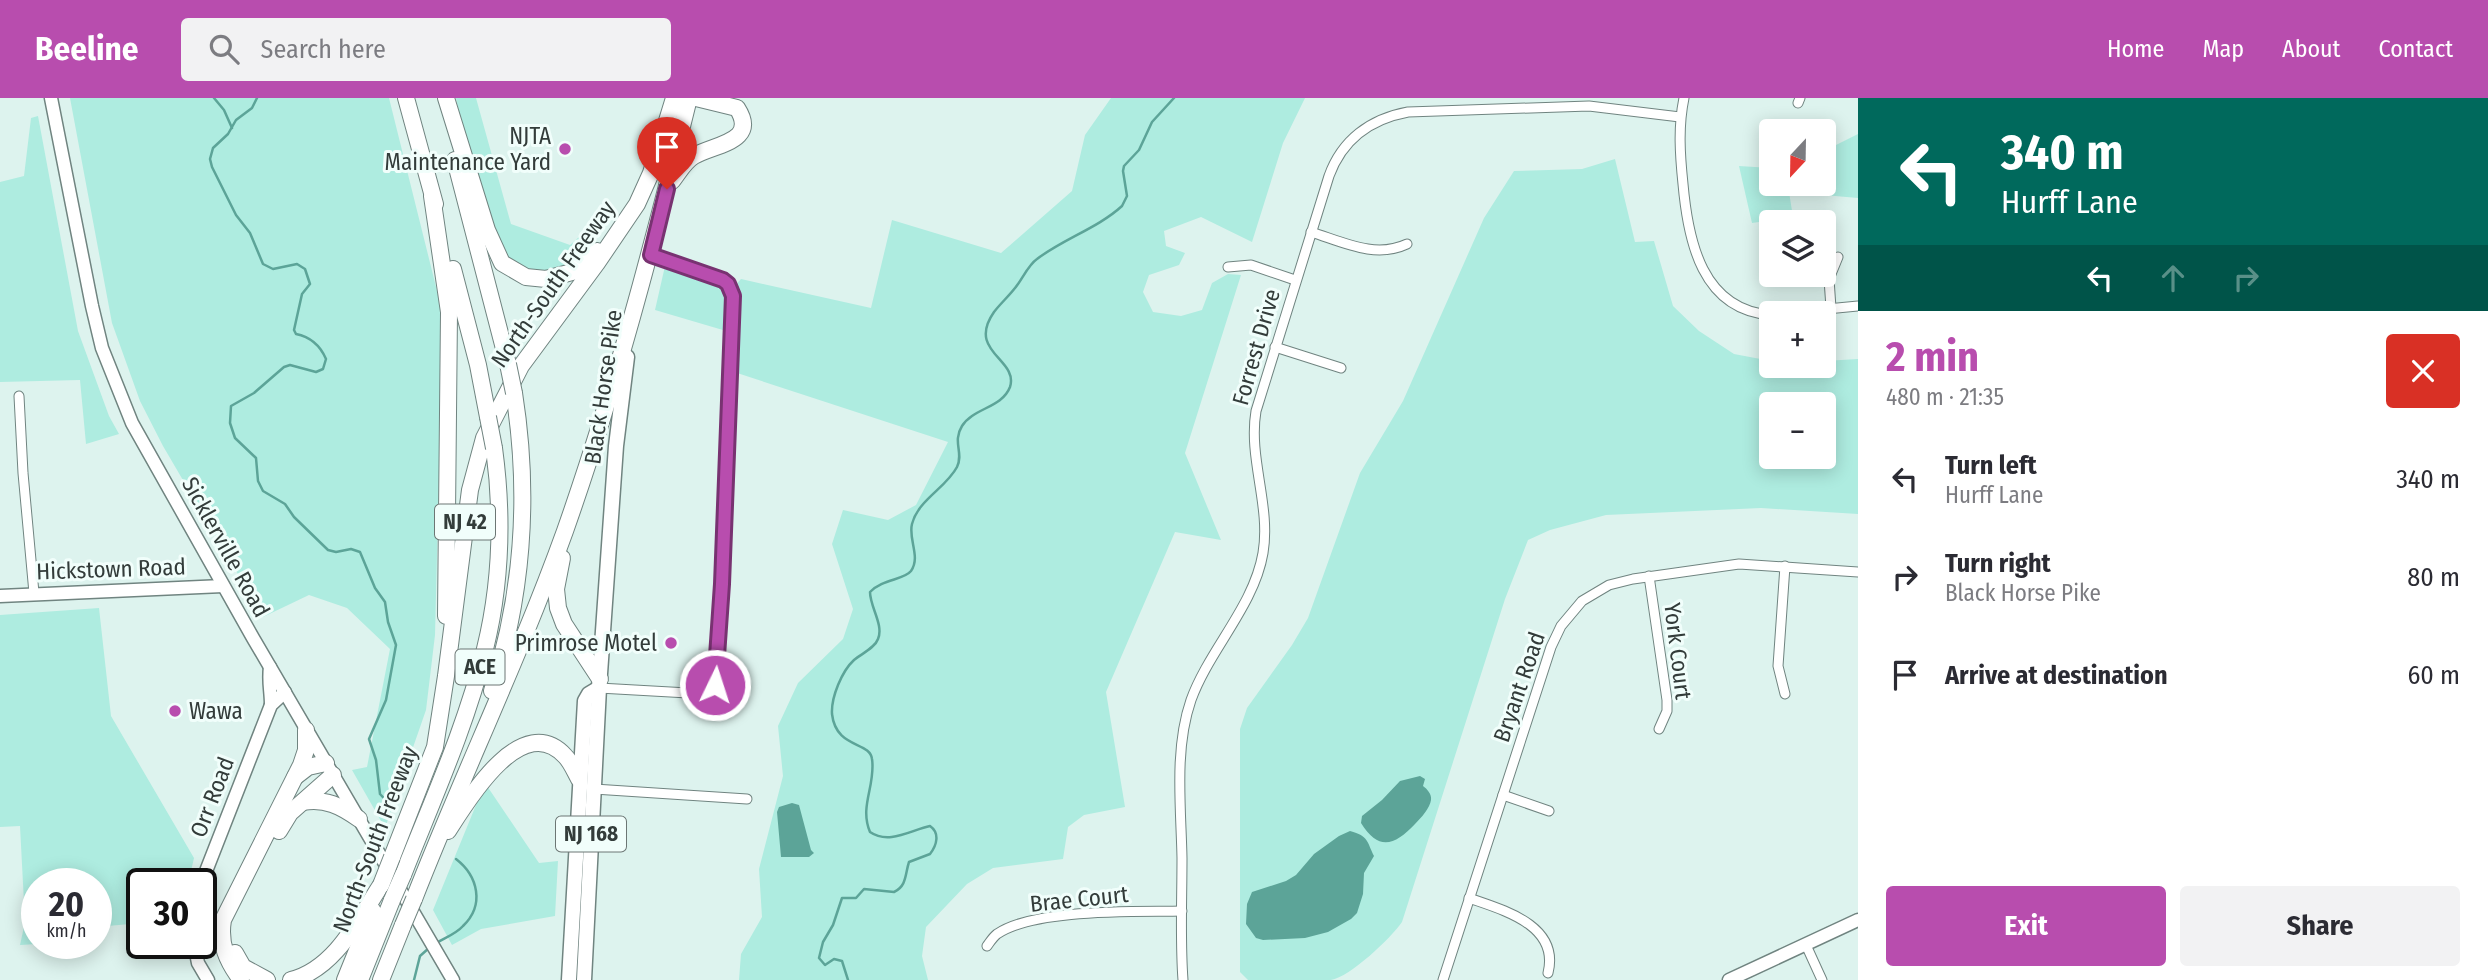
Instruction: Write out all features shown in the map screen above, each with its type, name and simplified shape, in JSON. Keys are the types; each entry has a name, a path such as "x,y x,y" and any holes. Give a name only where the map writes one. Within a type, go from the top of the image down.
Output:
{"highway":[{"name":"ACE","path":"360,980 470,702 485,648 496,587 497,474 494,448 478,365 406,98"},
{"name":"ACE","path":"440,98 508,364 514,393 524,492 516,594 499,669 447,815"},
{"path":"446,98 495,251 502,263 514,272 535,279 546,279 572,272 626,223"},
{"name":"North-South Freeway","path":"345,980 435,747 468,502 484,438 521,366 626,223 652,173 674,98"},
{"name":"Black Horse Pike","path":"631,327 689,98"},
{"path":"667,189 692,157 736,138 743,126 743,118 737,108 696,98"},
{"path":"432,196 449,312 446,676"},
{"path":"381,980 447,815 497,703 564,532 631,327"},
{"path":"580,485 556,589 558,608 564,624 599,684"},
{"path":"241,980 222,946 223,920 304,758 306,730"},
{"path":"414,899 459,814 491,769 512,752 529,744 556,748 569,761 579,779"},
{"path":"295,777 308,767 329,769"},
{"path":"267,980 243,967 236,956 232,927 285,819 303,802 329,769"},
{"path":"303,802 319,800 333,803 359,819"},
{"path":"291,980 313,971 337,950 381,885"}],"main road":[{"name":"Sicklerville Road","path":"51,98 102,348 132,423 223,586 453,980"},
{"name":"Black Horse Pike","path":"585,822 594,789 615,446 631,327"},
{"name":"Hickstown Road","path":"0,596 223,586"},
{"path":"270,667 268,683 271,705"},
{"name":"Black Horse Pike","path":"569,980 578,937 585,822 579,779 585,701 599,684"},
{"name":"Orr Road","path":"207,868 271,705 285,692"},
{"path":"1729,980 1858,920"},
{"name":"Black Horse Pike","path":"578,937 584,980"},
{"path":"197,959 208,980"}],"street":[{"path":"1684,98 1680,155 1684,202 1699,261 1712,284 1729,300 1759,313"},
{"name":"Forrest Drive","path":"1183,980 1181,774 1184,730 1195,691 1249,593 1263,555 1263,517 1254,430 1256,411 1295,280 1338,156 1361,130 1386,117 1408,112 1589,106 1681,117"},
{"path":"1311,232 1380,252 1407,244"},
{"path":"599,684 706,694 715,685 722,584 733,296 728,284 723,280 651,255"},
{"path":"1831,301 1829,279 1838,257"},
{"path":"1228,267 1251,265 1295,280"},
{"path":"1836,308 1858,306"},
{"path":"1275,346 1341,368"},
{"path":"19,396 34,593"},
{"name":"Bryant Road","path":"1443,980 1552,647 1567,616 1582,601 1599,590 1622,581 1725,565 1785,566 1858,572"},
{"path":"1785,566 1778,666 1785,694"},
{"name":"York Court","path":"1649,576 1667,700 1667,711 1659,729"},
{"path":"594,789 747,799"},
{"path":"1503,795 1549,811"},
{"path":"1469,898 1513,913 1531,924 1548,949 1551,964 1548,973"},
{"name":"Brae Court","path":"987,946 1000,932 1045,919 1093,913 1182,911"},
{"path":"1806,945 1822,980"}],"shaded area":[{"path":"70,98 389,98 443,315 435,635 426,710 385,828 352,770 367,767 390,649 347,608 309,595 263,617 163,446 140,401 112,323"},
{"path":"456,98 476,98 511,224 570,245 613,207 596,237 593,234 565,269 528,272 502,253 461,124"},
{"path":"1111,98 1305,98 1283,143 1252,242 1201,217 1164,231 1166,246 1185,253 1179,265 1149,275 1143,292 1153,312 1181,316 1202,310 1212,283 1228,274 1241,275 1185,453 1221,540 1175,532 1106,692 1125,807 1084,815 1068,827 1063,859 993,868 967,884 926,927 922,956 928,980 739,980 741,954 762,917 759,869 783,776 778,726 798,683 843,639 853,609 832,544 843,510 888,520 916,505 948,442 731,371 733,333 655,310 665,266 732,289 741,279 871,308 892,220 1001,253 1072,191 1085,135"},
{"path":"38,116 78,331 109,416 119,434 86,444 80,380 0,382 0,182 24,176 31,118"},
{"path":"1858,134 1858,198 1835,196 1836,145"},
{"path":"1615,159 1635,242 1654,241 1673,306 1699,331 1734,354 1759,359 1759,378 1836,378 1836,360 1858,359 1858,514 1761,508 1606,515 1550,530 1528,540 1505,599 1402,922 1370,956 1339,977 1331,980 1248,980 1240,972 1240,729 1247,708 1308,618 1360,473 1403,401 1484,218 1514,171 1582,169"},
{"path":"1739,166 1759,167 1759,196 1790,196 1792,210 1759,210 1759,222 1752,223"},
{"path":"99,608 111,716 194,858 192,868 126,868 126,924 112,926 112,868 22,868 20,826 0,827 0,615"},
{"path":"1420,776 1425,779 1423,786 1431,798 1425,813 1394,841 1381,842 1374,838 1361,823 1362,816 1400,781"},
{"path":"485,783 539,863 558,861 555,916 481,929 452,945 433,910"},
{"path":"792,803 799,805 814,853 809,857 781,857 777,812 779,807"},
{"path":"1350,831 1364,837 1374,856 1364,873 1363,894 1357,913 1328,932 1305,938 1256,938 1246,924 1247,904 1252,892 1296,875 1314,854"}],"waterway":[{"path":"214,98 224,110 232,128"},
{"path":"257,98 252,108 236,120 228,134 213,148 210,159 212,167 236,215 250,233 263,264 273,269 297,264 305,269 310,284 302,294 294,330 296,334 314,342 326,359 323,369 316,372 290,365 284,367 254,393 231,406 230,423 235,438 256,458 258,481 263,491 285,504 294,517 328,550 336,552 351,549 360,552 375,588 385,602 396,645 386,700 369,739 376,760 380,794 392,807"},
{"path":"848,980 842,961 834,959 825,965 819,958 842,898 856,898 864,889 894,892 903,883 909,862 930,854 936,839 930,826 892,837 877,836 870,832 866,813 872,759 870,753 840,733 832,714 835,692 842,677 854,660 871,648 878,639 878,622 870,592 880,584 911,571 915,560 912,524 920,508 957,467 958,437 962,426 973,415 1001,399 1010,387 1011,377 989,346 986,337 987,326 994,312 1034,262 1122,206 1127,196 1124,166 1139,150 1152,122 1174,98"},
{"path":"435,944 460,929 474,909 474,882 456,859"},
{"path":"414,980 420,956 429,948"}],"place":[{"name":"NJTA Maintenance Yard","path":"565,149"},
{"name":"Primrose Motel","path":"671,643"},
{"name":"Wawa","path":"175,711"}],"route":[{"path":"667,189 651,255 723,280 728,284 733,296 722,584 715,685"}]}
